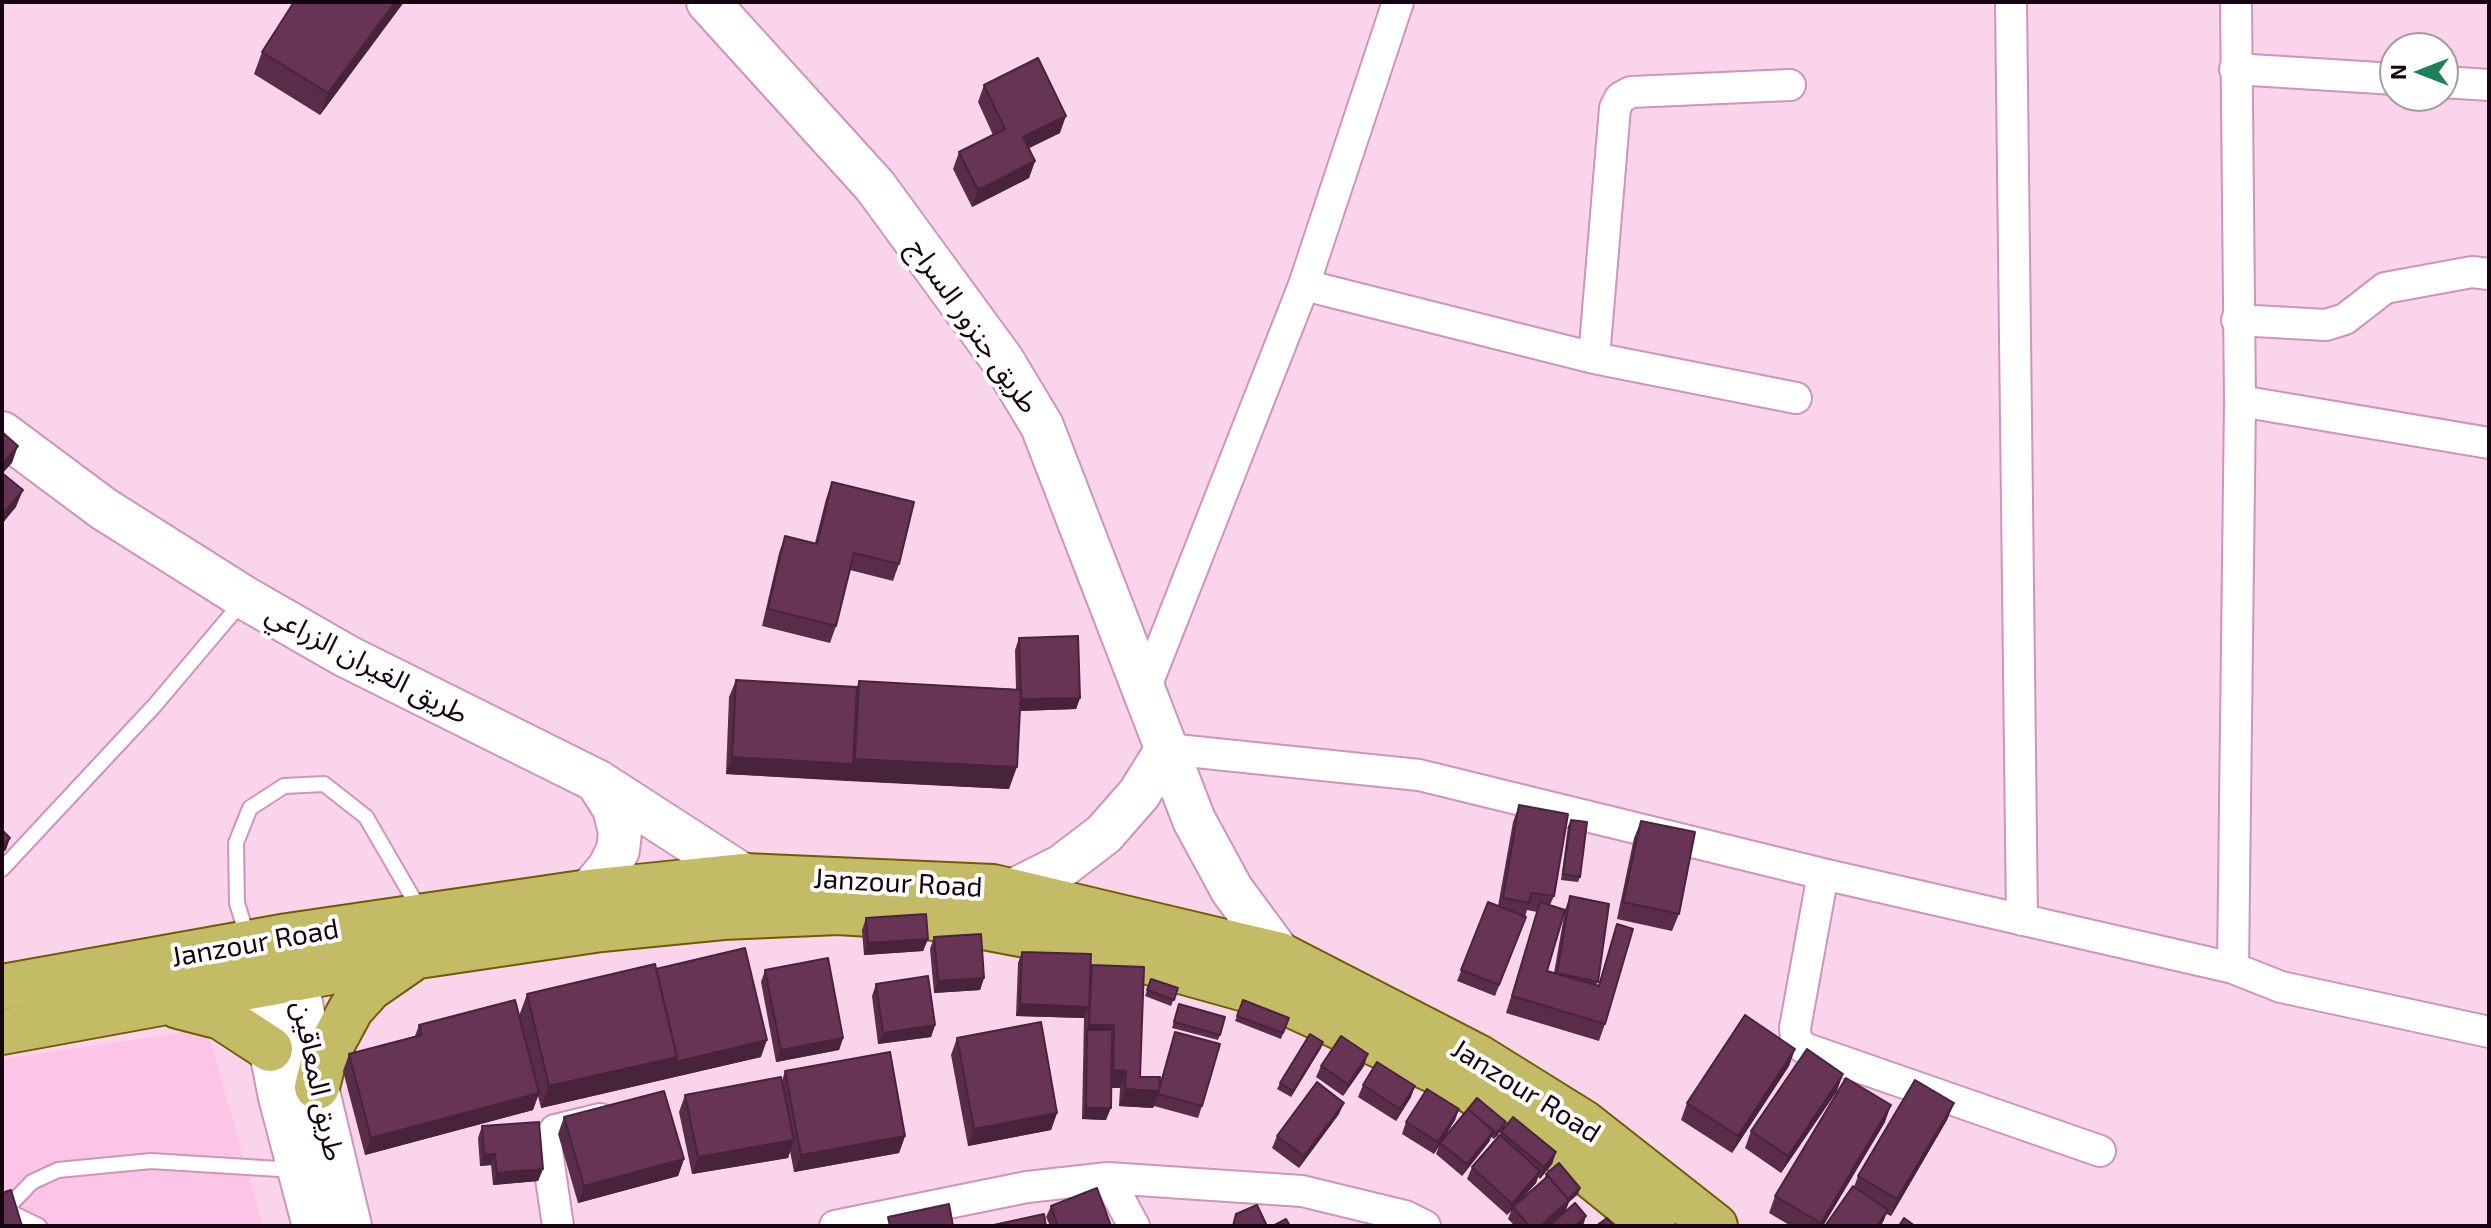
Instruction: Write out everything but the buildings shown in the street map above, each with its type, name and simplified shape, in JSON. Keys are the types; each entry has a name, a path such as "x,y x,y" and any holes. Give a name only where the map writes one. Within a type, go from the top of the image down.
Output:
{"main road":[{"name":"Janzour Road","path":"2,1032 277,983 421,936 589,892 744,876 925,882 1014,890 1280,955 1491,1065 1584,1123 1715,1226"},
{"name":"Janzour Road","path":"2,987 269,939 601,929 723,917 838,912 936,918 1109,951 1274,997 1455,1080 1557,1148 1641,1219"},
{"path":"317,1087 324,1059 351,1009 421,936"},
{"path":"163,1004 221,1017 270,1049"}],"street":[{"name":"طريق جنزور السراج","path":"708,2 875,186 1003,361 1042,426 1211,854 1255,923 1280,955"},
{"path":"1145,689 1304,285 1398,2"},
{"path":"2011,2 2022,920"},
{"path":"2233,968 2240,401 2236,2"},
{"path":"2235,69 2379,78"},
{"path":"2459,83 2489,85"},
{"path":"1594,358 1615,108 1620,98 1631,92 1790,85"},
{"path":"2237,320 2326,325 2345,319 2385,288 2472,272 2489,274"},
{"path":"1304,285 1594,358 1796,398"},
{"path":"2240,401 2489,443"},
{"name":"طريق الغيران الزراعي","path":"2,433 104,509 245,598 346,656 597,781 744,876"},
{"path":"1014,890 1062,866 1104,834 1139,794 1167,749 1419,775 1823,874 2233,968 2281,987 2489,1032"},
{"path":"589,892 613,859 620,832 614,808 597,781"},
{"path":"1823,874 1795,1028 1796,1039 1804,1048 2100,1151"},
{"name":"طريق المعاقين","path":"269,939 277,983 317,1087 350,1226"},
{"name":"طريق المعاقين","path":"277,983 270,1049 314,1226"},
{"path":"558,1226 546,1144 555,1130 627,1114"},
{"path":"1108,1178 1134,1226"},
{"path":"835,1226 1027,1187 1108,1178 1302,1191 1405,1216 1425,1226"}],"lane":[{"path":"2,869 155,705 245,598"},
{"path":"269,939 237,903 236,843 250,808 284,786 324,784 366,817 421,936"},
{"path":"39,1226 4,1209 32,1182 58,1170 151,1161 299,1170"}],"shaded area":[{"path":"207,1029 263,1226 2,1226 2,1059"}]}
